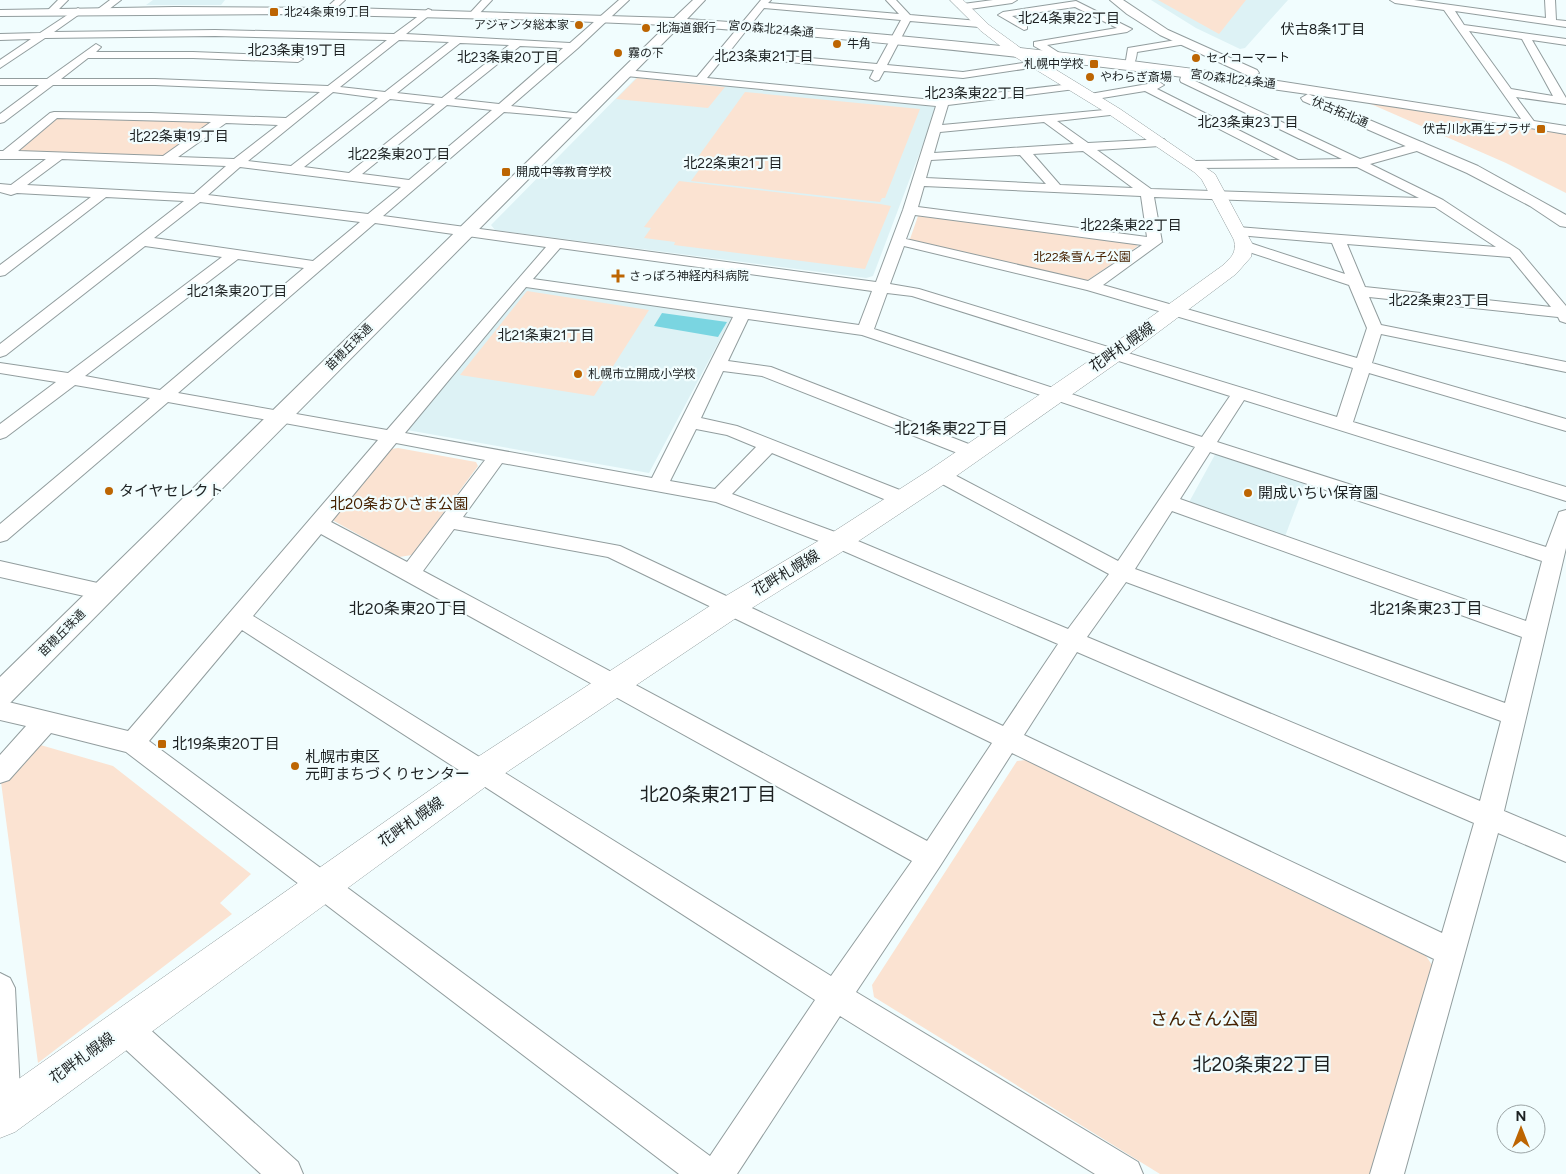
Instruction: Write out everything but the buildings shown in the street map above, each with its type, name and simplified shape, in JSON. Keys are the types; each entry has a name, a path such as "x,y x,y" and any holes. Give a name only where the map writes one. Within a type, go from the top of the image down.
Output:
{"main road":[{"path":"959,4 990,32 1034,45 1081,92 1116,112 1208,176 1242,239"},
{"name":"花畔札幌線","path":"3,1115 481,772 729,608 839,541 940,475 1113,355 1229,270 1243,257 1242,239"}],"street":[{"path":"51,12 63,0"},
{"path":"101,11 116,0"},
{"path":"224,10 233,0"},
{"path":"329,10 340,0"},
{"path":"474,14 487,0"},
{"path":"0,535 503,108 605,19 624,0"},
{"name":"苗穂丘珠通","path":"0,695 699,0"},
{"path":"892,0 907,18"},
{"path":"959,4 1012,0"},
{"path":"1394,0 1498,11 1566,24"},
{"path":"1550,0 1551,22"},
{"path":"700,80 764,2 979,24"},
{"path":"722,53 881,68 922,79 971,74 1034,45 1127,28 1076,4 1002,15 1034,45"},
{"path":"1080,17 1098,14 1122,5"},
{"name":"伏古拓北通","path":"1122,5 1182,42 1509,187 1566,222"},
{"path":"1449,5 1460,27 1530,124"},
{"name":"宮の森北24条通","path":"0,13 224,10 428,12 678,22 745,26 894,40 1034,45 1179,80 1277,84 1566,130"},
{"path":"140,94 256,10"},
{"path":"0,65 78,11"},
{"path":"0,352 197,198 237,163 428,12"},
{"path":"864,96 907,18"},
{"path":"1460,27 1566,42"},
{"path":"0,37 44,34 224,32 397,36 574,46"},
{"path":"990,32 1034,45"},
{"path":"0,120 114,34"},
{"path":"318,44 332,35"},
{"path":"1525,36 1564,101"},
{"path":"294,170 458,39"},
{"path":"351,177 519,42"},
{"path":"1127,66 1131,61 1132,50 1182,42"},
{"path":"85,56 301,57 258,86"},
{"path":"0,58 12,57"},
{"name":"伏古拓北通","path":"1284,71 1379,113"},
{"path":"626,73 915,101 943,102 1000,96 1146,88 1179,80 1359,163 1438,203 1514,253 1565,315"},
{"path":"971,74 1000,96"},
{"path":"915,101 922,79"},
{"path":"0,82 155,82 331,89 582,117"},
{"path":"1146,88 1296,164"},
{"path":"1506,92 1564,101"},
{"path":"865,331 910,210 928,157 943,102"},
{"path":"113,115 124,106"},
{"path":"936,129 1116,112"},
{"path":"3,155 54,115 113,115 288,122"},
{"path":"1046,118 1147,192 1155,242"},
{"path":"165,160 222,120"},
{"path":"928,157 1160,142"},
{"path":"1194,165 1359,163 1420,146"},
{"path":"1023,150 1056,188"},
{"path":"3,155 59,155 237,163 412,184"},
{"path":"0,198 7,188 59,155"},
{"path":"919,182 1220,196 1438,203"},
{"path":"7,188 197,198 466,231 914,292 1566,494"},
{"path":"0,272 105,192"},
{"path":"910,210 1155,242"},
{"path":"1242,239 1338,240 1514,253"},
{"path":"1242,239 1358,287 1565,315"},
{"path":"899,240 1091,286 1566,425"},
{"path":"1338,240 1376,328 1343,425"},
{"path":"142,241 318,266"},
{"path":"1091,286 1155,242"},
{"path":"133,743 557,243"},
{"path":"0,433 235,254"},
{"path":"522,282 865,331 1053,395 1553,557"},
{"path":"658,485 743,313"},
{"path":"1376,328 1566,367"},
{"path":"718,365 764,372 972,452"},
{"path":"0,368 393,436 719,496 839,541 1566,850"},
{"path":"718,1174 1072,641 1122,572 1240,394"},
{"path":"690,422 732,430 903,499"},
{"path":"719,496 768,446"},
{"path":"411,572 496,456"},
{"path":"940,475 1122,572 1514,716"},
{"path":"1168,502 1535,633"},
{"path":"1388,1174 1489,818 1553,557 1566,517"},
{"path":"448,521 613,551 1451,952"},
{"path":"319,524 411,572 930,857"},
{"path":"0,569 102,592"},
{"path":"240,618 835,996 1126,1174"},
{"path":"0,710 133,743 706,1174"},
{"path":"0,772 46,721"},
{"path":"0,988 3,1115"},
{"path":"124,1027 286,1174"}],"shaded area":[{"path":"153,0 225,0 221,5 146,5"},
{"path":"1151,0 1288,0 1245,48 1240,49 1196,28"},
{"path":"636,78 937,107 873,276 866,278 495,230 491,225"},
{"name":"札幌市立開成小学校","path":"525,287 732,317 649,473 407,430"},
{"name":"開成いちい保育園","path":"1217,451 1306,481 1284,539 1188,504"}],"green space":[{"path":"1158,0 1246,0 1219,34"},
{"path":"637,78 725,87 708,108 616,99"},
{"path":"745,92 920,109 885,198 882,198 880,202 691,181 699,170 690,168"},
{"path":"1364,101 1566,134 1566,193 1506,163"},
{"path":"56,118 212,122 164,156 16,152"},
{"path":"679,181 891,206 865,269 674,245 675,242 644,238 651,228 644,227"},
{"name":"北22条雪ん子公園","path":"918,216 1133,243 1138,246 1088,280 1082,280 914,241 910,239"},
{"path":"527,291 649,310 594,396 460,375"},
{"name":"北20条おひさま公園","path":"398,448 476,462 478,466 412,555 399,557 334,521 334,516 391,449"},
{"path":"37,744 113,766 251,874 220,903 232,914 38,1063 1,782"},
{"name":"さんさん公園","path":"1026,760 1426,956 1432,965 1375,1174 1160,1174 874,997 872,985 1017,761"}],"water":[{"path":"662,313 727,322 718,337 654,326"}],"place":[{"name":"北24条東19丁目","path":"274,12"},
{"name":"アジャンタ総本家","path":"579,25"},
{"name":"北海道銀行","path":"646,28"},
{"name":"牛角","path":"837,44"},
{"name":"霧の下","path":"618,53"},
{"name":"セイコーマート","path":"1196,58"},
{"name":"札幌中学校","path":"1094,64"},
{"name":"やわらぎ斎場","path":"1090,77"},
{"name":"伏古川水再生プラザ","path":"1541,129"},
{"name":"開成中等教育学校","path":"506,172"},
{"name":"さっぽろ神経内科病院","path":"618,276"},
{"name":"札幌市立開成小学校","path":"578,374"},
{"name":"タイヤセレクト","path":"109,491"},
{"name":"開成いちい保育園","path":"1248,493"},
{"name":"北19条東20丁目","path":"162,744"},
{"name":"札幌市東区 元町まちづくりセンター","path":"295,766"}],"district":[{"name":"北24条東22丁目","path":"1069,18"},
{"name":"伏古8条1丁目","path":"1323,29"},
{"name":"北23条東19丁目","path":"297,50"},
{"name":"北23条東21丁目","path":"764,56"},
{"name":"北23条東20丁目","path":"508,57"},
{"name":"北23条東22丁目","path":"975,93"},
{"name":"北23条東23丁目","path":"1248,122"},
{"name":"北22条東19丁目","path":"179,136"},
{"name":"北22条東20丁目","path":"399,154"},
{"name":"北22条東21丁目","path":"733,163"},
{"name":"北22条東22丁目","path":"1131,225"},
{"name":"北21条東20丁目","path":"237,291"},
{"name":"北22条東23丁目","path":"1439,300"},
{"name":"北21条東21丁目","path":"546,335"},
{"name":"北21条東22丁目","path":"951,428"},
{"name":"北20条東20丁目","path":"408,608"},
{"name":"北21条東23丁目","path":"1426,608"},
{"name":"北20条東21丁目","path":"708,794"},
{"name":"北20条東22丁目","path":"1262,1064"}]}
